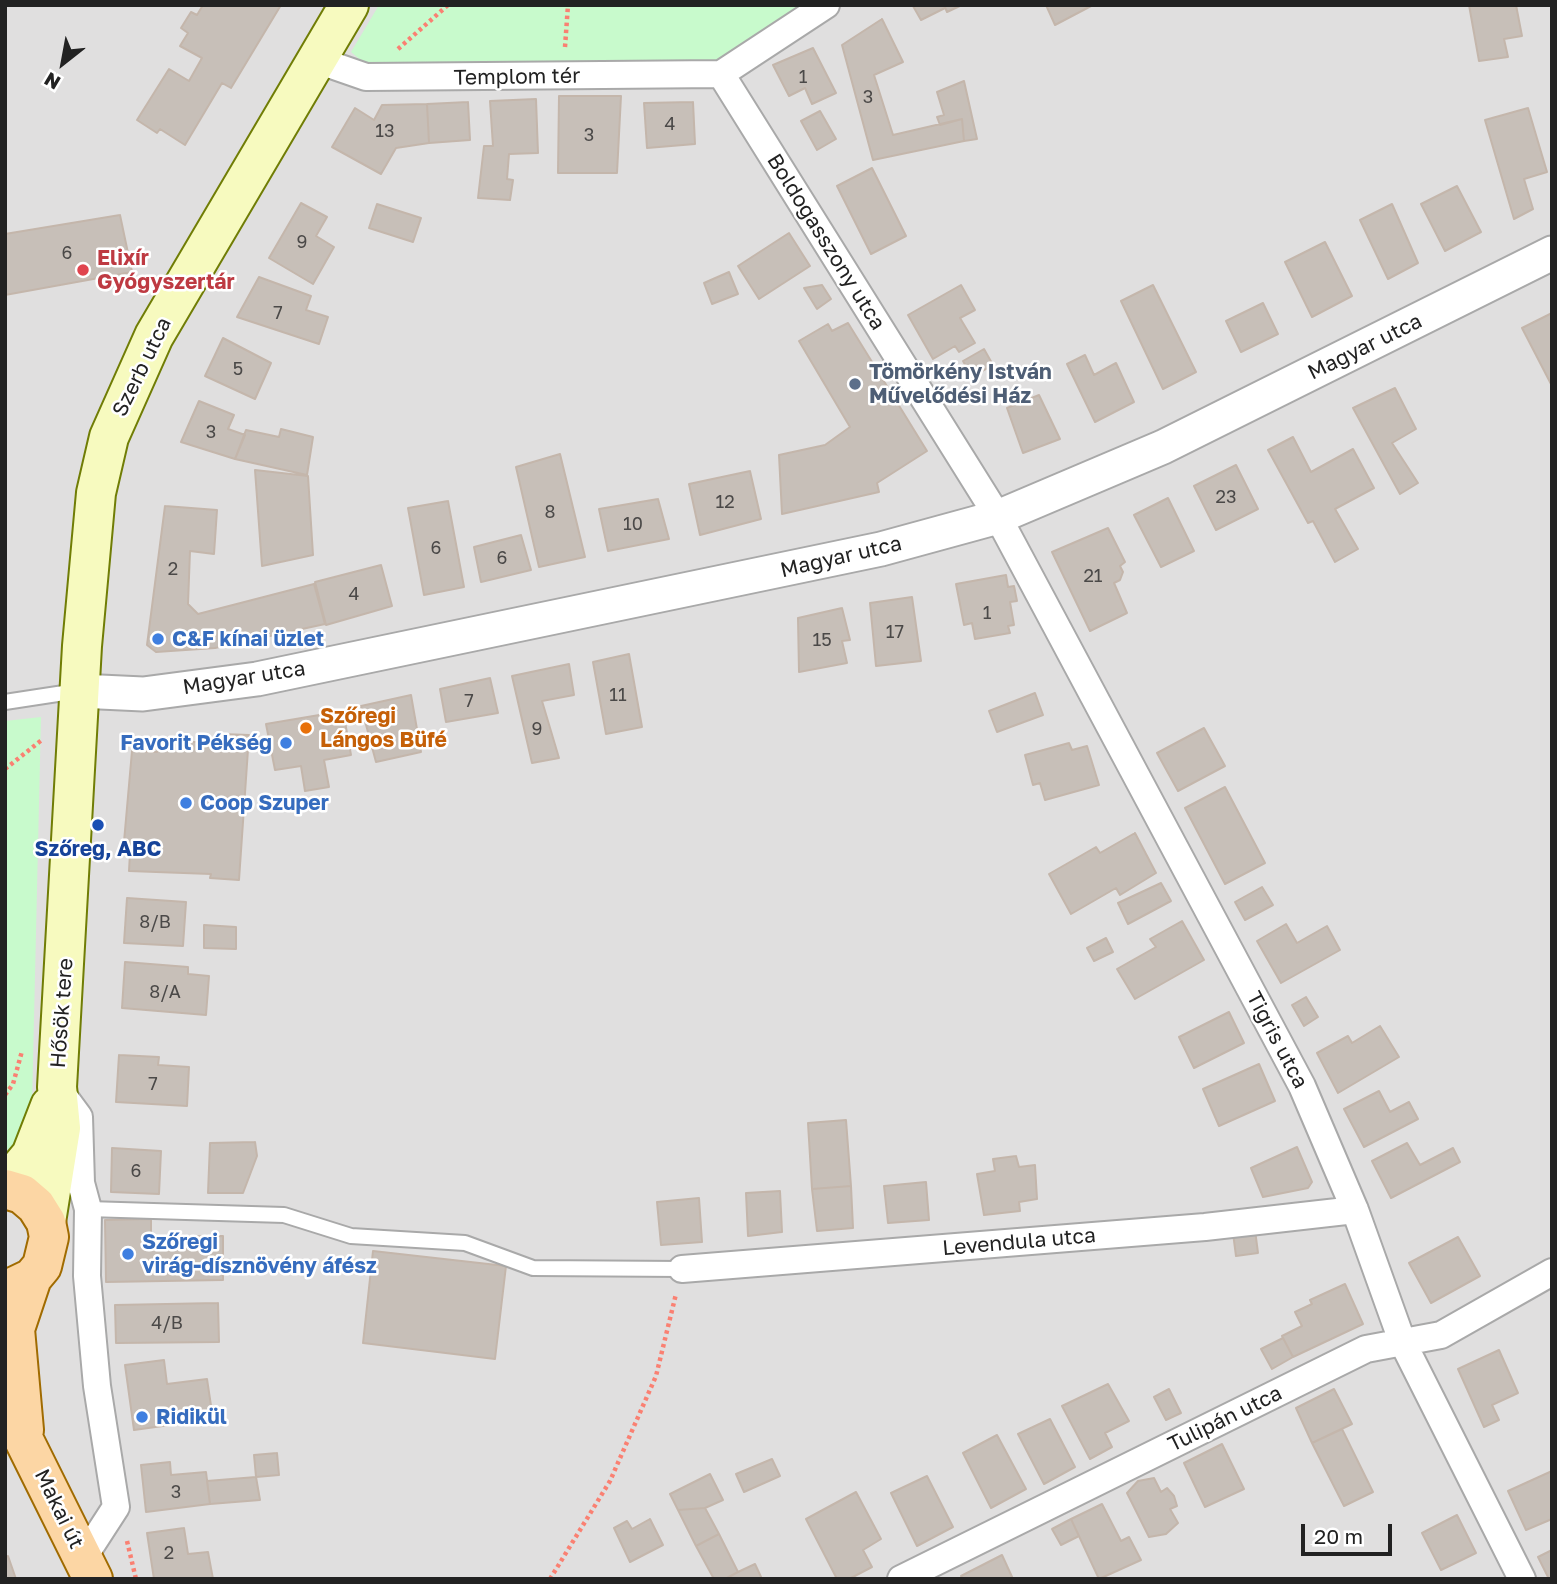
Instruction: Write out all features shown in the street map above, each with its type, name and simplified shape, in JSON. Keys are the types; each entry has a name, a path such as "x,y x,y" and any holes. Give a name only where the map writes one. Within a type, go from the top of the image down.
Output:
{"main road":[{"name":"Szerb utca","path":"79,691 96,493 108,437 154,336 349,5"},
{"name":"Hősök tere","path":"57,1087 79,691"},
{"path":"46,1222 36,1206 22,1194 5,1188 31,1155 57,1087"},
{"path":"46,1222 57,1170 61,1128 57,1087"},
{"name":"Makai út","path":"25,1439 16,1329 19,1284 48,1252 46,1222"},
{"name":"Makai út","path":"5,1402 88,1568"}],"street":[{"path":"721,74 826,5"},
{"name":"Templom tér","path":"317,60 366,77 721,74"},
{"name":"Boldogasszony utca","path":"721,74 998,517"},
{"name":"Magyar utca","path":"79,691 143,694 257,679 881,549 998,517 1163,447 1552,253"},
{"name":"Tigris utca","path":"998,517 1302,1086 1355,1210 1402,1341 1522,1579"},
{"name":"Hősök tere","path":"57,1087 79,1117 81,1183 88,1209 87,1276 97,1386 116,1507 88,1568"},
{"name":"Levendula utca","path":"682,1269 1205,1227 1355,1210"},
{"name":"Tulipán utca","path":"901,1579 1366,1349 1441,1335 1552,1272"}],"lane":[{"path":"5,702 79,691"},
{"path":"88,1209 284,1215 351,1236 465,1243 533,1268 682,1269"}],"path":[{"path":"366,77 448,5"},
{"path":"563,76 568,5"},
{"path":"550,1579 610,1481 656,1376 682,1269"}],"shaded area":[{"path":"5,5 1552,5 1552,1579 5,1579"}],"green space":[{"path":"379,5 798,5 786,19 733,56 702,65 370,68 351,52"},
{"path":"41,717 32,1105 13,1146 5,1151 5,721"}],"building":[{"path":"203,5 281,5 231,88 222,83 185,145 160,129 157,133 137,120 169,69 189,81 202,58 180,46 188,33 181,28 191,12 197,15"},
{"path":"944,5 962,5 947,12"},
{"path":"944,5 945,8 921,20 913,6"},
{"path":"1046,5 1093,5 1055,25"},
{"path":"1469,5 1516,5 1522,36 1504,39 1508,57 1479,61"},
{"path":"882,19 903,62 874,75 893,135 962,119 964,141 873,160 842,45"},
{"path":"813,48 836,93 812,104 805,88 789,96 773,65"},
{"path":"964,81 977,139 964,141 962,119 940,125 937,117 944,115 937,92"},
{"path":"559,96 621,96 617,173 558,173"},
{"path":"536,99 538,153 509,154 507,179 513,180 510,200 478,198 484,146 493,146 490,101"},
{"path":"468,102 470,140 429,143 427,104"},
{"path":"693,102 695,144 647,148 644,103"},
{"path":"427,104 429,143 396,148 381,174 332,147 355,108 374,120 382,105"},
{"path":"1528,108 1547,172 1524,179 1533,209 1514,219 1485,120"},
{"path":"820,111 836,139 817,150 801,121"},
{"path":"872,168 906,236 871,254 837,186"},
{"path":"1457,186 1481,232 1445,251 1421,204"},
{"path":"301,203 327,217 316,236 334,247 313,284 269,258"},
{"path":"377,204 421,218 413,242 369,228"},
{"path":"1392,204 1418,263 1388,279 1360,220"},
{"path":"120,215 132,272 5,295 5,234"},
{"path":"789,233 810,266 759,299 738,266"},
{"path":"1325,242 1352,296 1312,317 1285,262"},
{"path":"729,272 738,294 712,304 704,283"},
{"path":"259,277 311,296 306,310 328,317 319,344 237,317"},
{"path":"822,285 831,299 817,309 804,288"},
{"path":"961,285 975,310 960,318 975,343 959,352 955,346 933,359 908,315"},
{"path":"1153,285 1196,372 1163,389 1121,301"},
{"path":"1263,303 1278,334 1241,352 1226,321"},
{"path":"1552,313 1552,386 1522,328"},
{"name":"Tömörkény István Művelődési Ház","path":"848,323 927,451 877,483 879,492 782,514 779,455 825,445 850,427 799,341 828,324 832,331"},
{"path":"223,338 271,363 255,399 205,376"},
{"path":"984,349 993,365 972,377 963,361"},
{"path":"1085,355 1094,375 1116,363 1134,402 1095,422 1067,364"},
{"path":"1395,388 1416,429 1392,443 1418,483 1400,494 1353,408"},
{"path":"1039,395 1060,439 1023,453 1007,408"},
{"path":"199,401 234,415 228,429 245,435 235,459 181,442"},
{"path":"281,429 313,437 307,475 235,459 246,430 279,437"},
{"path":"1293,437 1311,472 1353,449 1374,488 1335,509 1358,549 1335,562 1313,521 1308,523 1268,450"},
{"path":"560,454 585,557 539,567 516,467"},
{"path":"1236,465 1258,509 1216,530 1194,486"},
{"path":"255,470 308,476 313,555 262,566"},
{"path":"750,471 761,519 700,535 689,484"},
{"path":"1168,498 1194,551 1161,567 1134,515"},
{"path":"658,499 669,539 608,551 599,509"},
{"path":"448,501 464,587 424,595 408,508"},
{"path":"165,506 217,510 214,554 190,551 188,604 198,614 314,584 325,624 215,648 156,652 147,645"},
{"path":"1108,528 1125,562 1120,566 1123,572 1120,580 1114,583 1127,613 1090,631 1052,552"},
{"path":"521,535 531,570 481,582 474,547"},
{"path":"381,565 392,606 326,625 315,582"},
{"path":"1006,575 1008,587 1014,586 1017,601 1010,602 1014,625 1008,626 1010,633 975,639 972,623 964,625 956,584"},
{"path":"912,597 921,661 876,666 870,603"},
{"path":"842,608 850,640 842,641 847,663 799,672 798,618"},
{"path":"629,654 642,727 606,734 593,662"},
{"path":"569,664 574,695 542,701 559,758 532,763 512,676"},
{"path":"490,678 498,713 446,722 440,689"},
{"path":"1035,693 1043,715 997,732 989,711"},
{"path":"411,695 421,752 376,762 361,706"},
{"path":"343,711 351,755 324,760 329,787 305,791 301,766 275,770 266,724"},
{"path":"1204,728 1225,766 1178,791 1157,753"},
{"name":"Coop Szuper","path":"221,734 249,735 239,880 210,878 211,874 129,871 130,853 123,853 132,751 157,752 159,742 197,742 197,737 220,739"},
{"path":"1069,743 1072,750 1087,746 1099,785 1045,800 1040,783 1033,785 1025,755"},
{"path":"1225,787 1265,863 1225,884 1185,808"},
{"path":"1135,833 1156,873 1120,895 1116,888 1071,914 1049,874 1096,847 1100,853"},
{"path":"1161,883 1171,901 1128,924 1118,903"},
{"path":"1262,887 1273,905 1245,920 1235,902"},
{"path":"127,898 186,902 183,946 124,943"},
{"path":"1182,921 1204,960 1135,999 1117,969 1156,947 1150,939"},
{"path":"1286,924 1297,943 1327,926 1340,950 1281,983 1257,941"},
{"path":"204,925 236,927 236,949 204,948"},
{"path":"1106,938 1113,952 1094,961 1087,948"},
{"path":"125,962 188,967 188,974 209,976 206,1015 122,1008"},
{"path":"1306,997 1318,1017 1304,1026 1292,1005"},
{"path":"1229,1012 1244,1043 1194,1068 1179,1037"},
{"path":"1380,1026 1399,1057 1338,1093 1317,1053 1348,1036 1352,1043"},
{"path":"119,1055 159,1057 158,1065 189,1067 187,1106 116,1102"},
{"path":"1259,1064 1275,1101 1219,1126 1203,1089"},
{"path":"1379,1091 1390,1112 1409,1102 1418,1119 1364,1147 1344,1109"},
{"path":"846,1120 851,1186 812,1189 808,1123"},
{"path":"255,1142 257,1156 243,1193 208,1193 210,1143"},
{"path":"1407,1143 1420,1165 1453,1148 1460,1162 1391,1198 1372,1161"},
{"path":"1297,1147 1312,1182 1308,1188 1263,1197 1251,1168"},
{"path":"112,1148 161,1151 159,1194 111,1192"},
{"path":"1016,1156 1019,1167 1035,1165 1037,1199 1019,1202 1020,1211 984,1215 977,1174 995,1171 993,1159"},
{"path":"926,1182 929,1220 888,1223 884,1186"},
{"path":"851,1186 853,1228 817,1231 812,1189"},
{"path":"780,1191 782,1232 748,1236 746,1193"},
{"path":"699,1198 702,1242 661,1245 657,1202"},
{"path":"151,1219 151,1237 223,1236 223,1280 106,1282 105,1220"},
{"path":"1255,1230 1258,1253 1236,1256 1233,1233"},
{"path":"1458,1237 1480,1276 1431,1303 1409,1263"},
{"path":"373,1251 506,1266 495,1359 363,1343"},
{"path":"1345,1284 1363,1324 1293,1357 1282,1336 1302,1326 1295,1312 1312,1304 1310,1300"},
{"path":"218,1303 219,1342 116,1343 115,1305"},
{"path":"1283,1338 1293,1357 1272,1369 1261,1349"},
{"path":"1499,1350 1518,1393 1492,1405 1499,1420 1484,1427 1458,1369"},
{"path":"164,1360 167,1384 207,1379 213,1419 134,1430 125,1365"},
{"path":"1108,1384 1129,1421 1105,1433 1112,1447 1090,1459 1062,1406"},
{"path":"1169,1389 1181,1413 1166,1420 1154,1397"},
{"path":"1334,1389 1352,1424 1312,1443 1296,1408"},
{"path":"1050,1419 1075,1467 1044,1484 1018,1434"},
{"path":"1342,1429 1373,1492 1344,1506 1312,1443"},
{"path":"997,1435 1026,1489 991,1508 963,1453"},
{"path":"1222,1444 1244,1489 1205,1507 1184,1463"},
{"path":"277,1453 279,1475 256,1477 254,1455"},
{"path":"772,1459 780,1476 744,1492 736,1474"},
{"path":"170,1462 171,1475 206,1472 210,1504 146,1512 141,1465"},
{"path":"1552,1471 1552,1519 1526,1530 1508,1491"},
{"path":"710,1474 723,1500 705,1508 678,1510 670,1494"},
{"path":"927,1476 953,1527 917,1546 891,1493"},
{"path":"256,1477 260,1500 210,1504 207,1481"},
{"path":"1154,1478 1161,1492 1167,1488 1174,1496 1177,1506 1170,1509 1178,1523 1166,1534 1149,1537 1127,1493 1138,1481"},
{"path":"856,1492 881,1539 863,1550 872,1567 849,1579 837,1579 806,1519"},
{"path":"1102,1504 1121,1541 1129,1537 1141,1560 1099,1579 1071,1519"},
{"path":"705,1508 719,1534 696,1546 678,1510"},
{"path":"1457,1515 1476,1553 1441,1570 1422,1533"},
{"path":"650,1519 663,1545 630,1562 614,1528 627,1521 632,1529"},
{"path":"1071,1519 1079,1536 1061,1545 1052,1529"},
{"path":"184,1528 188,1554 208,1552 213,1579 154,1579 147,1533"},
{"path":"719,1534 738,1572 725,1579 714,1579 696,1546"},
{"path":"1552,1550 1552,1579 1549,1579 1538,1557"},
{"path":"1002,1555 1013,1579 963,1579 961,1576"},
{"path":"8,1556 16,1579 5,1579 5,1557"},
{"path":"755,1564 762,1579 725,1579 738,1572"}],"place":[{"name":"Elixír Gyógyszertár","path":"83,270"},
{"name":"Tömörkény István Művelődési Ház","path":"855,384"},
{"name":"C&F kínai üzlet","path":"158,639"},
{"name":"Szőregi Lángos Büfé","path":"306,728"},
{"name":"Favorit Pékség","path":"286,743"},
{"name":"Coop Szuper","path":"186,803"},
{"name":"Szőreg, ABC","path":"98,825"},
{"name":"Szőregi virág-dísznövény áfész","path":"128,1254"},
{"name":"Ridikül","path":"142,1417"}]}
